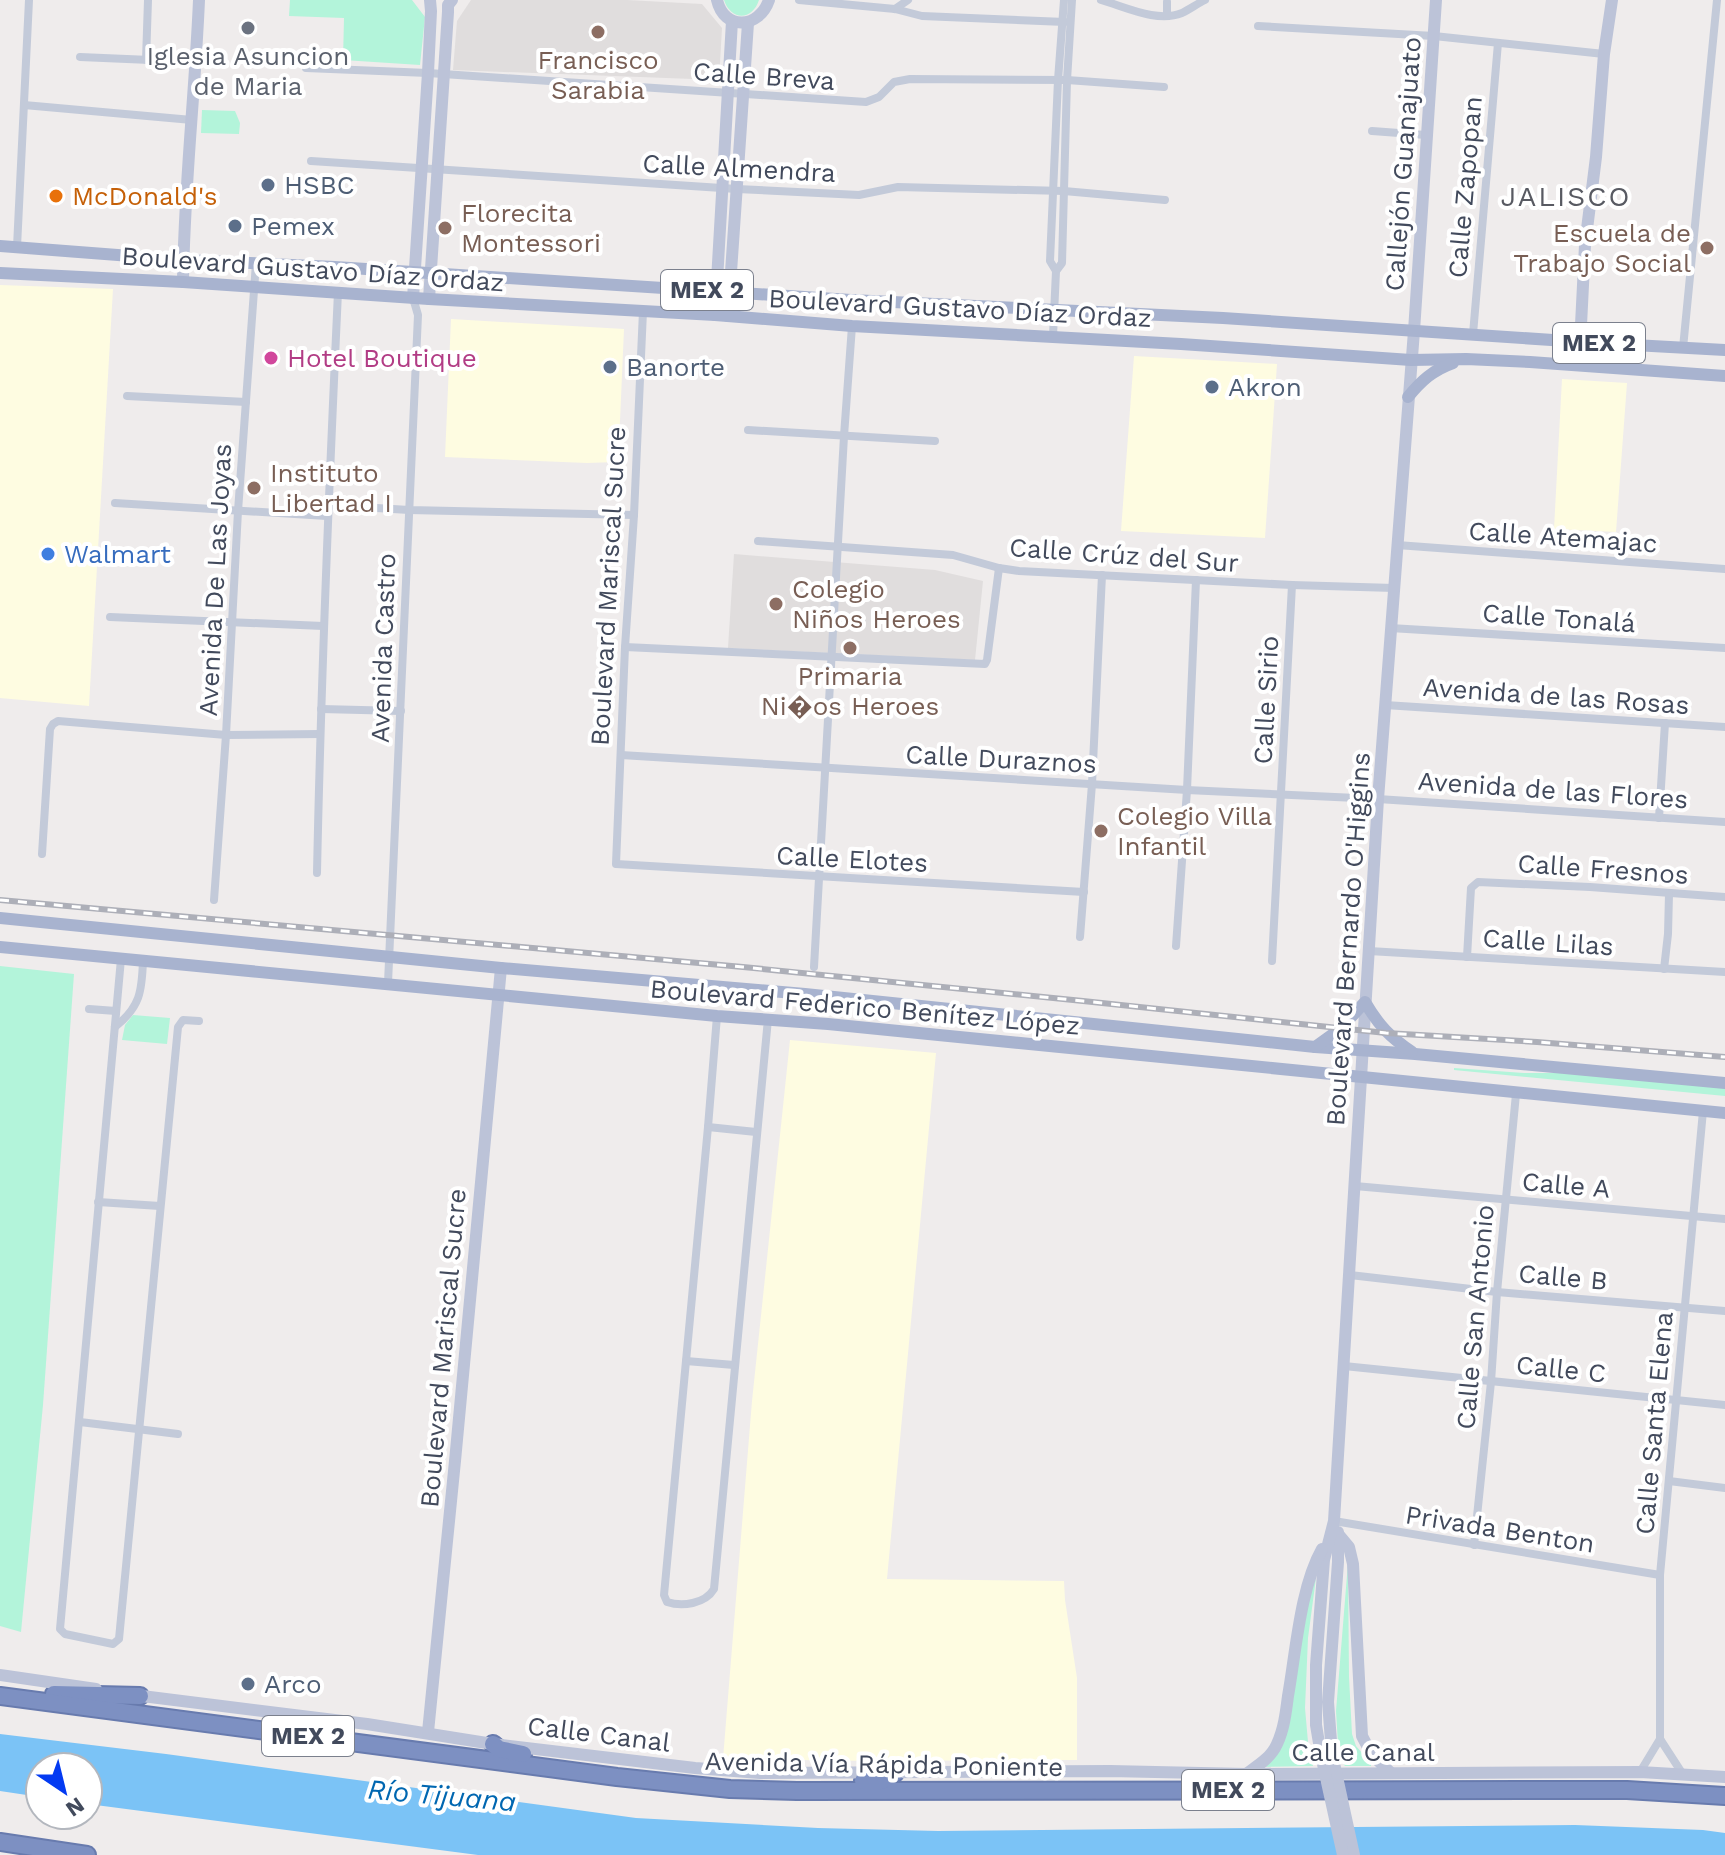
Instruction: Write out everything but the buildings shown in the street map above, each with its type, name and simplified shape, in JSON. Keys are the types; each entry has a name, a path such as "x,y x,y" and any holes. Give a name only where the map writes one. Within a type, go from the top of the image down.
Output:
{"highway":[{"path":"0,1694 140,1696"},
{"name":"Avenida Vía Rápida Poniente","path":"0,1694 617,1777 730,1789 1627,1790 1725,1796"},
{"path":"493,1744 507,1751 597,1767 617,1777"},
{"path":"730,1789 746,1783 882,1781 895,1773"},
{"path":"0,1842 87,1855"}],"main road":[{"path":"183,282 199,0"},
{"path":"717,0 723,15 732,21 748,23 764,12 769,0"},
{"name":"Callejón Guanajuato","path":"1411,360 1436,0"},
{"path":"1579,365 1585,245 1612,0"},
{"path":"413,298 430,2 450,3 429,299"},
{"path":"722,315 722,188 732,21"},
{"path":"723,291 737,189 748,23"},
{"name":"Boulevard Gustavo Díaz Ordaz","path":"0,246 183,260 1223,318 1725,350"},
{"name":"Boulevard Gustavo Díaz Ordaz","path":"0,273 722,315 852,326 1411,360 1466,359 1725,376"},
{"path":"1408,397 1434,372 1466,359"},
{"name":"Boulevard Bernardo O'Higgins","path":"1354,1855 1327,1754 1316,1725 1315,1690 1324,1560 1334,1536 1378,799 1411,360"},
{"name":"Boulevard Federico Benítez López","path":"0,918 501,968 805,994 1315,1047 1725,1083"},
{"name":"Boulevard Federico Benítez López","path":"0,947 1725,1113"},
{"name":"Boulevard Mariscal Sucre","path":"428,1732 501,968"},
{"path":"1315,1047 1340,1029 1365,1002 1386,1033 1415,1054"},
{"path":"1246,1774 1262,1763 1276,1747 1283,1724 1309,1580 1318,1556 1334,1536 1349,1547 1353,1564 1362,1736 1372,1755 1391,1773"},
{"name":"Calle Canal","path":"0,1675 428,1732 493,1744 724,1771 1246,1774 1640,1772 1725,1777"},
{"name":"Boulevard Bernardo O'Higgins","path":"1327,1754 1343,1855"}],"street":[{"path":"17,247 29,0"},
{"path":"146,60 148,0"},
{"path":"799,0 895,9 922,16 1066,22"},
{"path":"895,9 908,0"},
{"path":"1053,336 1056,271 1050,261 1052,191 1066,22 1064,0"},
{"path":"1066,22 1072,0"},
{"path":"1101,0 1149,15 1167,16 1181,13 1205,0"},
{"path":"1683,348 1717,0"},
{"path":"1167,2 1167,16"},
{"path":"1258,26 1434,36 1604,54"},
{"name":"Calle Zapopan","path":"1473,334 1498,43"},
{"path":"80,57 197,62"},
{"name":"Calle Breva","path":"306,68 428,73 866,102 879,97 894,82 910,79 1062,80 1164,87"},
{"path":"1056,271 1062,263 1062,80"},
{"path":"24,105 192,120"},
{"path":"1372,131 1426,135"},
{"name":"Calle Almendra","path":"311,161 859,195 898,187 1064,191 1165,200"},
{"name":"Avenida De Las Joyas","path":"214,900 256,263"},
{"path":"317,873 323,626 338,292"},
{"name":"Avenida Castro","path":"388,983 418,315 413,298"},
{"path":"418,315 429,299"},
{"name":"Boulevard Mariscal Sucre","path":"616,864 643,311"},
{"path":"814,967 852,326"},
{"path":"127,396 246,402"},
{"path":"748,430 935,441"},
{"path":"115,503 327,516"},
{"path":"328,505 634,515"},
{"name":"Calle Crúz del Sur","path":"758,541 953,555 1019,571 1394,588"},
{"name":"Calle Atemajac","path":"1397,545 1725,569"},
{"path":"625,647 981,665 987,660 999,568"},
{"path":"1080,937 1092,784 1102,575"},
{"path":"1176,946 1187,790 1196,580"},
{"name":"Calle Sirio","path":"1272,961 1292,585"},
{"path":"110,617 323,626"},
{"name":"Calle Tonalá","path":"1390,628 1725,648"},
{"name":"Avenida de las Rosas","path":"1385,705 1725,727"},
{"path":"321,709 401,711"},
{"path":"42,854 50,729 58,721 226,735 320,734"},
{"path":"1659,818 1665,723"},
{"name":"Calle Duraznos","path":"621,755 1378,799"},
{"name":"Avenida de las Flores","path":"1378,799 1725,822"},
{"name":"Calle Elotes","path":"616,864 1084,892"},
{"name":"Calle Fresnos","path":"1467,957 1471,888 1478,882 1725,897"},
{"path":"1664,969 1669,894"},
{"name":"Calle Lilas","path":"1369,951 1725,972"},
{"path":"121,959 60,1629 65,1634 113,1644 119,1639 178,1027 183,1020 199,1021"},
{"path":"115,1027 137,1003 143,960"},
{"path":"89,1009 116,1011"},
{"path":"717,1016 664,1595 667,1602 676,1604 702,1601 714,1589 768,1019"},
{"name":"Calle San Antonio","path":"1474,1545 1516,1094"},
{"name":"Calle Santa Elena","path":"1660,1739 1660,1575 1703,1111"},
{"path":"708,1127 756,1132"},
{"name":"Calle A","path":"1355,1186 1725,1219"},
{"path":"98,1202 160,1206"},
{"name":"Calle B","path":"1350,1275 1497,1292 1725,1311"},
{"path":"686,1361 734,1365"},
{"name":"Calle C","path":"1344,1366 1725,1405"},
{"path":"80,1422 178,1434"},
{"path":"1669,1481 1725,1488"},
{"name":"Privada Benton","path":"1334,1521 1660,1575"},
{"path":"1640,1772 1660,1739 1682,1773"}],"shaded area":[{"path":"471,0 627,0 702,4 722,28 719,80 453,70 457,21"},
{"path":"0,285 113,289 89,706 0,698"},
{"path":"451,319 624,329 616,462 445,457"},
{"path":"1134,356 1277,364 1265,538 1121,531"},
{"path":"1562,379 1627,383 1616,532 1554,529"},
{"name":"Colegio Niños Heroes","path":"734,554 935,570 983,581 975,660 728,648"},
{"path":"790,1040 936,1053 887,1579 1064,1581 1077,1678 1077,1760 723,1759 752,1401"}],"green space":[{"path":"290,0 412,0 425,17 420,65 343,60 344,18 289,16"},
{"path":"724,0 759,0 752,12 742,16 731,12"},
{"path":"202,110 235,111 240,123 239,134 201,133"},
{"path":"0,966 74,974 43,1405 21,1632 0,1626"},
{"path":"133,1015 170,1018 167,1044 122,1040 125,1025"},
{"path":"1454,1070 1570,1073 1725,1088 1725,1096"},
{"path":"1348,1563 1352,1734 1356,1746 1371,1766 1345,1766 1338,1744 1336,1711"},
{"path":"1316,1578 1308,1638 1305,1708 1313,1766 1262,1767 1276,1752 1308,1601"}],"water":[{"name":"Río Tijuana","path":"0,1734 636,1818 938,1831 1575,1825 1725,1833 1725,1855 478,1855 104,1806 104,1751 24,1751 24,1795 0,1791"}],"railway":[{"path":"0,900 743,967 1386,1033 1725,1057"}],"place":[{"name":"Iglesia Asuncion de Maria","path":"248,28"},
{"name":"Francisco Sarabia","path":"598,32"},
{"name":"HSBC","path":"268,185"},
{"name":"McDonald's","path":"56,196"},
{"name":"Pemex","path":"235,226"},
{"name":"Florecita Montessori","path":"445,228"},
{"name":"Escuela de Trabajo Social","path":"1707,248"},
{"name":"Hotel Boutique","path":"271,358"},
{"name":"Banorte","path":"610,367"},
{"name":"Akron","path":"1212,387"},
{"name":"Instituto Libertad I","path":"254,488"},
{"name":"Walmart","path":"48,554"},
{"name":"Colegio Niños Heroes","path":"776,604"},
{"name":"Primaria Ni�os Heroes","path":"850,648"},
{"name":"Colegio Villa Infantil","path":"1101,831"},
{"name":"Arco","path":"248,1684"}],"district":[{"name":"JALISCO","path":"1566,196"}]}
